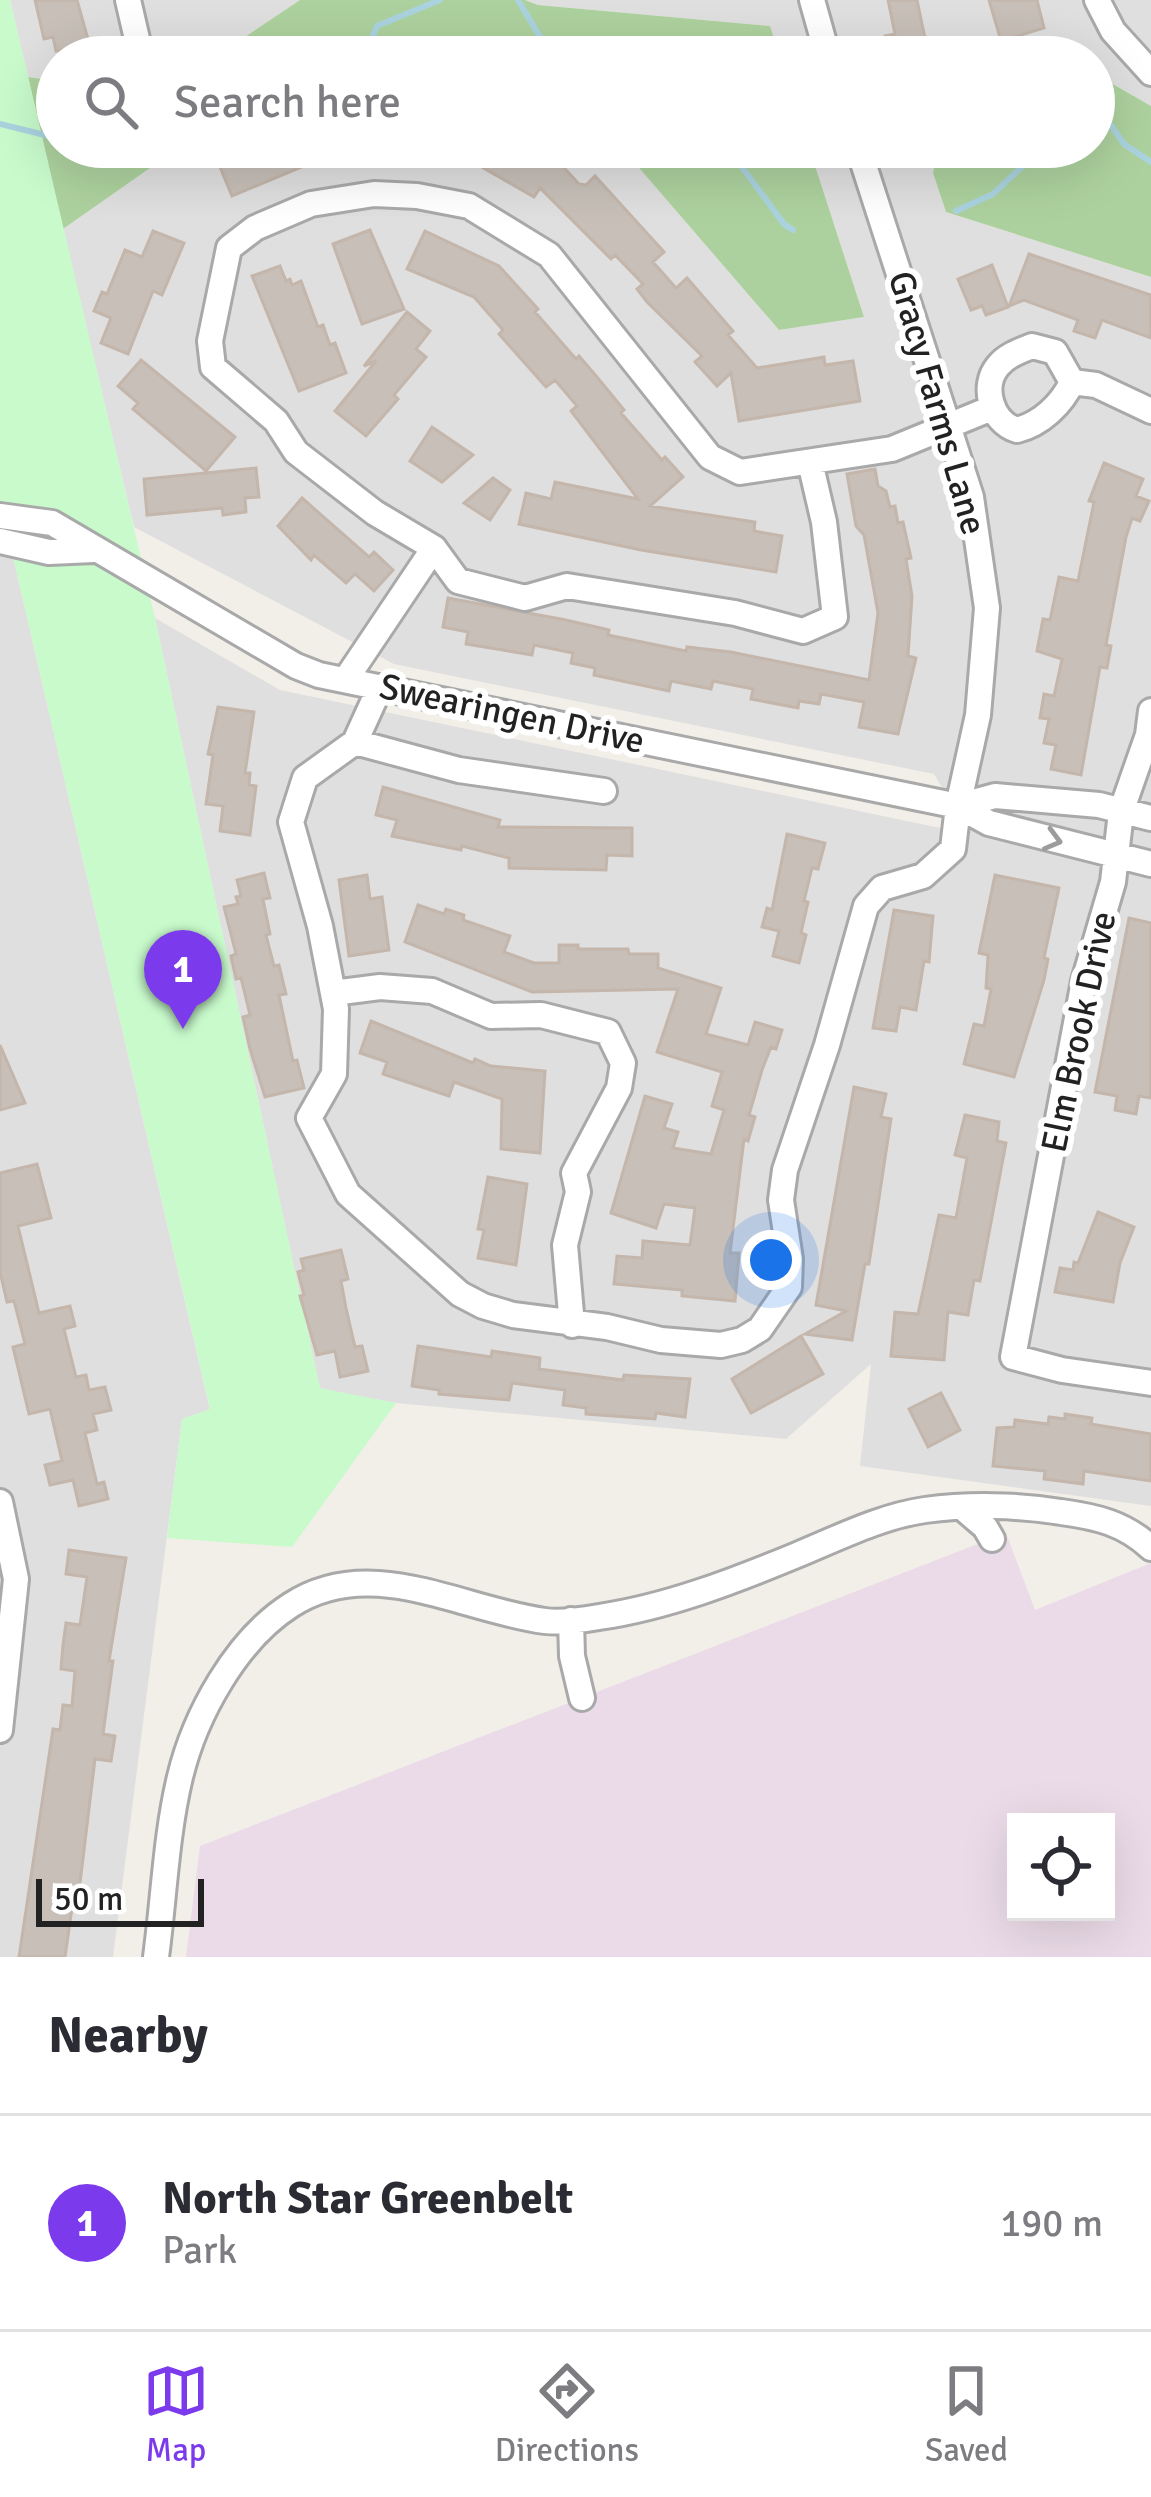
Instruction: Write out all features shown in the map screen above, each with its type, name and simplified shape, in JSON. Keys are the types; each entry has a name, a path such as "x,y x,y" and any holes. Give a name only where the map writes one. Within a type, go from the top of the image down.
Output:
{"street":[{"path":"128,0 136,36"},
{"path":"812,0 822,36"},
{"path":"1097,0 1113,31 1151,73"},
{"name":"Gracy Farms Lane","path":"572,1325 721,1346 760,1329 775,1312 788,1288 790,1259 781,1200 785,1170 866,906 882,888 923,877 953,850 978,715 986,608 971,497 865,168"},
{"path":"810,462 824,522 836,617 803,631 735,613 567,586 525,598 458,581 434,548 375,513 296,452 276,421 213,367 210,341 229,248 255,228 311,204 374,194 469,206 549,255 710,457 740,472 892,449 992,408"},
{"path":"1032,346 1054,352 1072,382 1064,398 1025,429 1008,428 992,408 989,388 994,369 1032,346"},
{"path":"1072,382 1096,385 1151,411"},
{"name":"Swearingen Drive","path":"0,516 52,523 296,666 958,806 989,824 1151,864"},
{"name":"Swearingen Drive","path":"0,541 49,552 94,550"},
{"path":"346,680 434,548"},
{"path":"333,993 380,987 432,991 491,1016 541,1015 608,1032 622,1063 621,1076 574,1173 578,1192 566,1245 572,1325 513,1315 460,1294 348,1194 309,1118 334,1074 333,993 291,822 305,778 355,742 380,687"},
{"name":"Elm Brook Drive","path":"1151,711 1148,735 1121,812 1113,882 1084,981 1013,1357 1062,1370 1151,1383"},
{"path":"355,742 459,770 604,791"},
{"name":"Swearingen Drive","path":"958,806 995,796 1100,805 1151,818"},
{"path":"0,1502 16,1579 0,1730"},
{"path":"156,1957 180,1778 214,1694 253,1638 291,1605 332,1586 368,1582 412,1587 548,1622 571,1620 661,1603 752,1574 862,1528 924,1510 1036,1508 1108,1519 1151,1548"},
{"path":"964,1509 992,1539"},
{"path":"571,1620 572,1656 582,1698"}],"shaded area":[{"path":"10,0 300,0 246,36 36,36 36,78 28,77"},
{"path":"525,0 1151,0 1151,106 1115,85 1115,36 773,36 769,26"},
{"path":"150,168 639,168 779,330 864,317 816,168 934,168 946,212 1151,277 1151,1506 860,1466 871,1364 786,1439 396,1403 320,1389 155,618 280,690 969,834 934,774 394,664 134,527 63,229"},
{"path":"0,506 6,507 14,561 210,1410 182,1419 113,1957 0,1957"},
{"path":"1006,1533 1035,1610 1151,1563 1151,1957 186,1957 200,1846"}],"green space":[{"path":"0,0 10,0 36,111 36,168 49,168 155,618 320,1388 396,1403 292,1547 167,1538 182,1419 210,1409 14,561 6,507 0,506"},
{"path":"300,0 525,0 538,5 770,26 773,36 246,36"},
{"path":"28,77 36,78 36,112"},
{"path":"1115,85 1151,106 1151,277 946,212 934,168 1115,168"},
{"path":"49,168 150,168 63,229"},
{"path":"639,168 816,168 864,317 779,330"}],"building":[{"path":"35,0 77,0 87,36 43,36"},
{"path":"888,0 917,0 925,36 885,36 895,34"},
{"path":"989,0 1037,0 1044,28 1000,36"},
{"path":"220,168 299,168 232,196"},
{"path":"484,168 564,168 586,185 595,176 664,252 653,262 676,288 687,278 733,331 728,335 757,368 824,357 825,365 853,361 860,401 739,421 731,373 717,386 695,362 702,356 647,302 637,289 643,284 615,255 611,259 540,188 534,197"},
{"path":"370,230 404,309 362,324 333,244"},
{"path":"153,231 184,243 162,295 153,291 128,354 101,343 111,318 94,311 102,292 107,294 125,250 142,257"},
{"path":"425,231 499,266 576,359 579,356 597,377 624,410 621,413 683,477 650,506 755,522 754,531 782,536 776,572 519,524 526,493 551,499 555,482 638,499 571,411 577,406 555,380 546,387 474,297 407,269"},
{"path":"1029,254 1151,295 1151,338 1102,320 1095,338 1074,331 1078,320 1024,300 1009,306"},
{"path":"992,265 1008,307 986,315 982,306 971,310 958,279"},
{"path":"280,266 286,281 290,279 292,285 301,281 318,327 323,325 330,345 335,343 346,373 299,391 252,276"},
{"path":"407,312 430,331 416,349 426,357 366,436 335,411 376,361 364,366"},
{"path":"141,360 235,437 206,471 133,409 138,403 118,386"},
{"path":"432,427 473,455 442,482 410,461"},
{"path":"1104,463 1143,479 1136,496 1149,501 1140,521 1132,518 1126,537 1106,645 1111,646 1107,668 1100,667 1081,775 1051,769 1056,745 1044,743 1049,719 1040,718 1044,694 1054,696 1062,659 1037,651 1043,619 1050,620 1059,577 1078,581 1094,502 1089,501"},
{"path":"256,468 259,497 245,498 246,512 223,515 222,508 147,515 144,479"},
{"path":"875,469 878,486 886,491 890,507 895,506 898,523 903,522 911,558 906,559 912,596 908,656 916,658 898,734 859,727 864,702 821,694 819,704 799,701 798,708 751,699 753,689 713,681 711,689 671,681 669,691 594,675 595,668 571,663 573,653 534,645 532,655 466,644 468,632 443,627 448,598 566,620 609,630 608,635 686,651 687,647 731,652 869,680 878,613 847,474"},
{"path":"493,478 510,490 490,520 464,503"},
{"path":"302,498 369,557 374,552 393,570 374,591 355,574 346,583 314,555 311,560 278,526"},
{"path":"218,707 254,712 245,773 250,773 249,785 256,786 250,835 220,831 223,806 206,804 213,755 208,754"},
{"path":"383,787 500,820 498,827 632,828 632,856 607,855 606,870 509,868 509,858 392,836 397,820 376,815"},
{"path":"787,834 825,843 818,869 812,868 804,901 808,902 801,933 806,935 799,963 773,956 779,931 762,927 767,908 772,910"},
{"path":"264,873 270,898 263,899 270,934 266,935 274,966 279,965 286,994 279,995 293,1061 297,1060 304,1088 265,1097 243,1017 250,1015 241,978 236,979 231,956 236,954 224,907 238,904 237,880"},
{"path":"367,875 370,899 382,897 389,950 349,956 339,880"},
{"path":"995,875 1059,888 1044,980 1014,1077 964,1064 974,1024 984,1026 991,989 986,988 988,955 979,953"},
{"path":"418,905 464,915 463,920 510,936 504,952 534,963 559,963 559,945 658,954 658,968 721,988 706,1034 748,1045 755,1022 782,1030 762,1070 749,1115 755,1117 748,1141 744,1139 730,1253 739,1253 735,1301 614,1284 617,1256 642,1258 643,1241 690,1245 695,1208 664,1204 656,1228 611,1213 645,1096 672,1104 664,1128 678,1132 673,1148 711,1154 724,1110 712,1106 722,1072 657,1052 678,989 532,992 405,942"},
{"path":"894,910 933,916 929,962 924,961 916,1010 900,1007 896,1031 873,1028"},
{"path":"1129,918 1151,923 1151,1098 1139,1096 1136,1114 1115,1110 1117,1096 1095,1092"},
{"path":"371,1021 473,1063 475,1059 491,1066 545,1071 540,1153 501,1149 502,1099 454,1082 449,1096 383,1074 387,1062 360,1053"},
{"path":"0,1045 25,1103 0,1110"},
{"path":"854,1087 886,1094 881,1117 891,1119 852,1340 805,1334 846,1311 816,1305"},
{"path":"965,1115 999,1122 997,1141 1006,1143 980,1281 974,1280 968,1315 948,1312 944,1360 891,1356 895,1312 918,1314 939,1215 956,1218 967,1158 955,1155"},
{"path":"37,1164 51,1218 18,1226 39,1313 70,1306 75,1326 64,1329 76,1377 86,1375 89,1390 105,1387 111,1410 93,1414 97,1430 85,1433 97,1484 104,1482 108,1499 79,1506 73,1480 50,1485 45,1465 62,1461 50,1409 29,1414 13,1347 25,1344 14,1301 7,1302 0,1272 0,1173"},
{"path":"488,1177 527,1184 516,1265 478,1258"},
{"path":"1098,1212 1134,1227 1120,1263 1113,1302 1055,1292 1060,1268 1073,1270 1074,1262 1078,1263"},
{"path":"341,1250 348,1279 341,1281 346,1308 355,1347 362,1346 368,1371 340,1377 335,1351 317,1355 298,1272 304,1270 301,1259"},
{"path":"801,1336 823,1374 751,1413 732,1379"},
{"path":"418,1346 491,1357 492,1351 540,1358 539,1369 623,1380 624,1375 690,1379 685,1417 586,1414 586,1408 563,1405 565,1390 512,1383 509,1400 439,1394 439,1390 412,1386"},
{"path":"941,1393 960,1430 928,1447 909,1409"},
{"path":"1065,1414 1092,1418 1091,1424 1151,1434 1151,1481 1084,1471 1083,1484 1044,1479 1045,1471 993,1466 997,1428 1014,1427 1015,1420 1048,1424 1049,1417 1065,1419"},
{"path":"69,1550 126,1558 103,1734 115,1736 111,1761 95,1759 77,1908 72,1908 65,1957 19,1957 53,1729 60,1730 63,1705 72,1706 75,1671 61,1669 63,1645 66,1623 80,1625 87,1577 66,1574"}],"waterway":[{"path":"373,36 377,26 440,0"},
{"path":"518,0 539,36"},
{"path":"0,124 36,133"},
{"path":"1115,131 1124,144 1151,162"},
{"path":"743,168 793,230"},
{"path":"956,211 993,194 1021,168"}],"place":[{"name":"North Star Greenbelt","path":"183,1029"}]}
